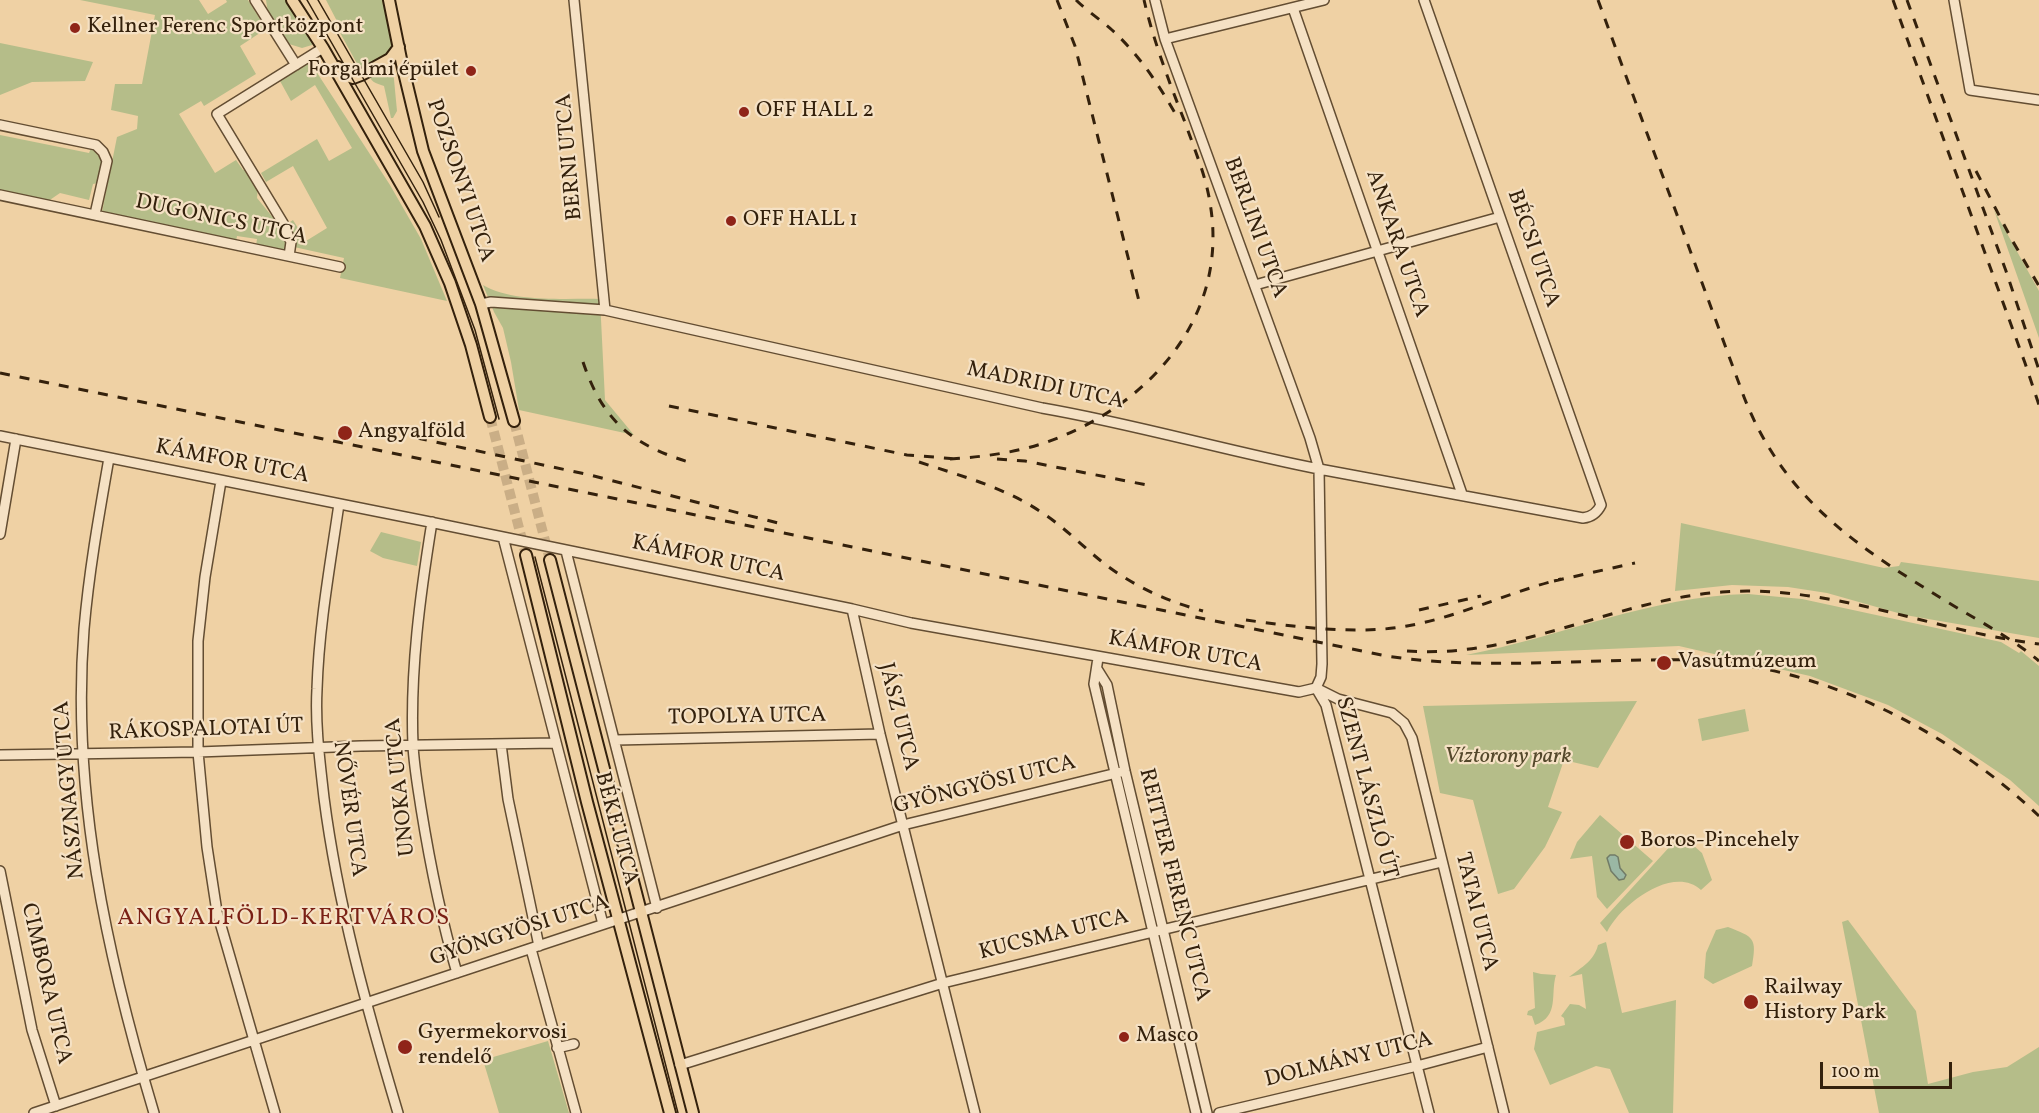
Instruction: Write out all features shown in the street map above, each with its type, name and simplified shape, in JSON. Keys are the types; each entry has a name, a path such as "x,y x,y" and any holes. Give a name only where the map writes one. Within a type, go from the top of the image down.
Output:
{"main road":[{"name":"POZSONYI UTCA","path":"292,0 323,48 412,201 440,256 471,345 490,417"},
{"name":"POZSONYI UTCA","path":"389,0 423,151 482,304"},
{"path":"323,48 344,74 353,78 390,59 399,47"},
{"path":"482,304 514,421"},
{"name":"BÉKE UTCA","path":"526,555 587,802 670,1113"},
{"name":"BÉKE UTCA","path":"550,560 693,1113"}],"street":[{"path":"255,0 296,65"},
{"name":"BERNI UTCA","path":"574,0 605,310"},
{"name":"BERLINI UTCA","path":"1155,0 1165,39 1311,438 1319,469"},
{"path":"1165,39 1324,0"},
{"name":"BÉCSI UTCA","path":"1424,0 1601,505 1598,511"},
{"path":"1954,0 1970,90 2039,100"},
{"name":"ANKARA UTCA","path":"1293,8 1462,494"},
{"path":"289,256 291,243 283,223 217,114 323,48"},
{"path":"0,125 96,145 103,152 107,161 95,214"},
{"name":"DUGONICS UTCA","path":"0,195 340,267"},
{"path":"1255,285 1500,217"},
{"name":"MADRIDI UTCA","path":"482,304 491,302 605,310 1042,408 1097,417 1319,469 1583,518 1591,518 1598,511"},
{"name":"KÁMFOR UTCA","path":"0,436 432,522 911,623 1299,692 1316,688 1338,699 1392,713 1404,723"},
{"path":"0,534 16,440"},
{"name":"NÁSZNAGY UTCA","path":"109,458 90,568 84,631 83,754 91,845 105,925 154,1113"},
{"name":"SZENT LÁSZLÓ ÚT","path":"1319,469 1322,664 1321,677 1316,688 1326,705 1429,1113"},
{"path":"221,481 205,578 198,641 198,752 207,847 217,912 275,1113"},
{"name":"NŐVÉR UTCA","path":"339,504 322,611 317,691 318,748 330,846 366,1004 398,1113"},
{"name":"UNOKA UTCA","path":"432,522 413,677 413,746 429,855 442,922 457,973"},
{"name":"BÉKE UTCA","path":"503,537 603,924"},
{"name":"BÉKE UTCA","path":"566,551 657,908"},
{"name":"JÁSZ UTCA","path":"852,609 880,734 975,1113"},
{"name":"REITTER FERENC UTCA","path":"1098,658 1094,684 1196,1113"},
{"name":"REITTER FERENC UTCA","path":"1097,669 1107,685 1125,771 1207,1113"},
{"name":"TATAI UTCA","path":"1404,723 1412,738 1504,1113"},
{"name":"TOPOLYA UTCA","path":"616,741 880,734"},
{"name":"RÁKOSPALOTAI ÚT","path":"0,755 556,742"},
{"path":"501,744 508,799 535,947 557,1048 576,1113"},
{"name":"GYÖNGYÖSI UTCA","path":"34,1113 903,825 1125,771"},
{"name":"KUCSMA UTCA","path":"680,1065 944,983 1442,862"},
{"name":"CIMBORA UTCA","path":"0,871 32,1030 56,1106"},
{"path":"557,1048 574,1044"},
{"name":"DOLMÁNY UTCA","path":"1219,1113 1488,1047"}],"green space":[{"path":"80,0 199,0 208,14 227,2 226,0 248,0 266,29 240,46 256,74 204,106 201,101 179,114 215,173 236,160 243,170 246,169 258,187 257,198 288,240 285,251 256,246 257,239 237,236 236,242 102,212 117,137 137,129 138,116 111,110 115,84 142,84 155,15"},
{"path":"266,0 287,0 314,41 312,45 302,48 289,44 268,13"},
{"path":"326,0 382,0 389,24 392,48 382,59 361,71 338,29 339,25"},
{"path":"0,43 93,62 85,81 32,82 0,95"},
{"path":"310,62 390,185 421,239 447,301 340,278 344,258 294,247 287,224 293,220 306,241 327,228 293,166 266,182 261,173 317,139 329,161 352,148 315,85 291,101 280,81"},
{"path":"385,64 393,69 397,111 393,118 391,118 384,86 374,82 369,75 369,72"},
{"path":"0,135 89,153 91,148 98,152 102,160 98,183 93,184 89,200 60,193 44,204 0,195"},
{"path":"1994,210 2039,291 2039,338"},
{"path":"483,285 495,291 524,297 600,299 605,400 634,435 519,410 503,328"},
{"path":"1681,523 1884,568 1899,566 1901,562 2039,581 2039,638 1905,615 1827,593 1788,587 1732,585 1675,591"},
{"path":"381,532 421,542 417,566 383,558 370,551"},
{"path":"1748,594 1802,599 2001,642 2019,653 2021,651 2039,666 2039,806 2010,780 1942,734 1888,705 1810,676 1679,646 1466,655 1641,609 1712,596"},
{"name":"Víztorony park","path":"1637,701 1598,768 1564,760 1548,807 1562,812 1545,847 1514,889 1498,894 1473,800 1440,793 1423,706"},
{"path":"1745,709 1749,731 1702,741 1698,719"},
{"path":"1600,815 1653,861 1607,909 1597,897 1592,856 1570,859 1577,842"},
{"path":"1685,838 1702,853 1712,880 1701,890 1689,883 1676,882 1648,891 1623,910 1607,932 1600,923 1673,843"},
{"path":"1848,920 1916,1011 1928,1084 1973,1072 2007,1067 2039,1047 2039,1113 1879,1113 1842,922"},
{"path":"1728,927 1743,933 1752,940 1754,950 1752,966 1713,984 1704,978 1706,953 1716,930"},
{"path":"1606,942 1622,1013 1676,1000 1673,1113 1629,1113 1610,1069 1596,1066 1550,1085 1534,1049 1537,1032 1565,1025 1564,1018 1561,1016 1570,1004 1586,1009 1582,974 1569,977 1590,960 1598,945"},
{"path":"1533,972 1556,975 1551,1010 1543,1021 1535,1025 1532,1016 1527,1015 1528,1011 1535,1008"},
{"path":"548,1041 569,1113 499,1113 483,1060"}],"shaded area":[{"path":"1610,855 1618,857 1620,868 1626,875 1624,879 1619,880 1611,871 1607,858"}],"tunnel":[{"path":"490,417 526,555"},
{"path":"514,421 550,560"}],"tram line":[{"path":"307,0 423,202 441,240 475,330 499,419"},
{"path":"318,0 423,182 439,217"},
{"path":"535,557 678,1113"}],"railway":[{"path":"1057,0 1075,46 1139,301"},
{"path":"1076,0 1131,49 1175,113"},
{"path":"950,459 985,456 1021,449 1044,443 1082,427 1116,407 1147,382 1173,353 1193,320 1207,284 1213,245 1210,203 1200,164 1163,63 1144,0"},
{"path":"1598,0 1744,397 1761,434 1781,466 1804,495 1858,543 1920,585 2009,639 2039,661"},
{"path":"1893,0 2039,405"},
{"path":"1907,0 2006,271 2039,370"},
{"path":"1976,171 2039,286"},
{"path":"583,362 601,402 624,430 655,449 695,464"},
{"path":"0,373 1386,656 1462,663 1690,660 1738,664 1786,674 1833,688 1922,729 1964,755 2003,784 2039,816"},
{"path":"669,406 907,455 958,459"},
{"path":"417,438 590,475 778,523"},
{"path":"997,459 1025,461 1147,485"},
{"path":"919,462 982,483 1027,503 1057,523 1124,578 1162,597 1203,611"},
{"path":"1554,581 1635,563"},
{"path":"1246,620 1327,629 1388,629 1446,617 1561,579"},
{"path":"1407,651 1448,651 1488,646 1682,597 1722,592 1762,591 1842,602 1999,638 2039,644"},
{"path":"1419,610 1481,596"}],"place":[{"name":"Kellner Ferenc Sportközpont","path":"75,28"},
{"name":"Forgalmi épület","path":"471,71"},
{"name":"OFF HALL 2","path":"744,112"},
{"name":"OFF HALL 1","path":"731,221"},
{"name":"Angyalföld","path":"345,433"},
{"name":"Vasútmúzeum","path":"1664,663"},
{"name":"Boros-Pincehely","path":"1627,842"},
{"name":"Railway History Park","path":"1751,1002"},
{"name":"Masco","path":"1124,1037"},
{"name":"Gyermekorvosi rendelő","path":"405,1047"}],"district":[{"name":"ANGYALFÖLD-KERTVÁROS","path":"284,920"}]}
